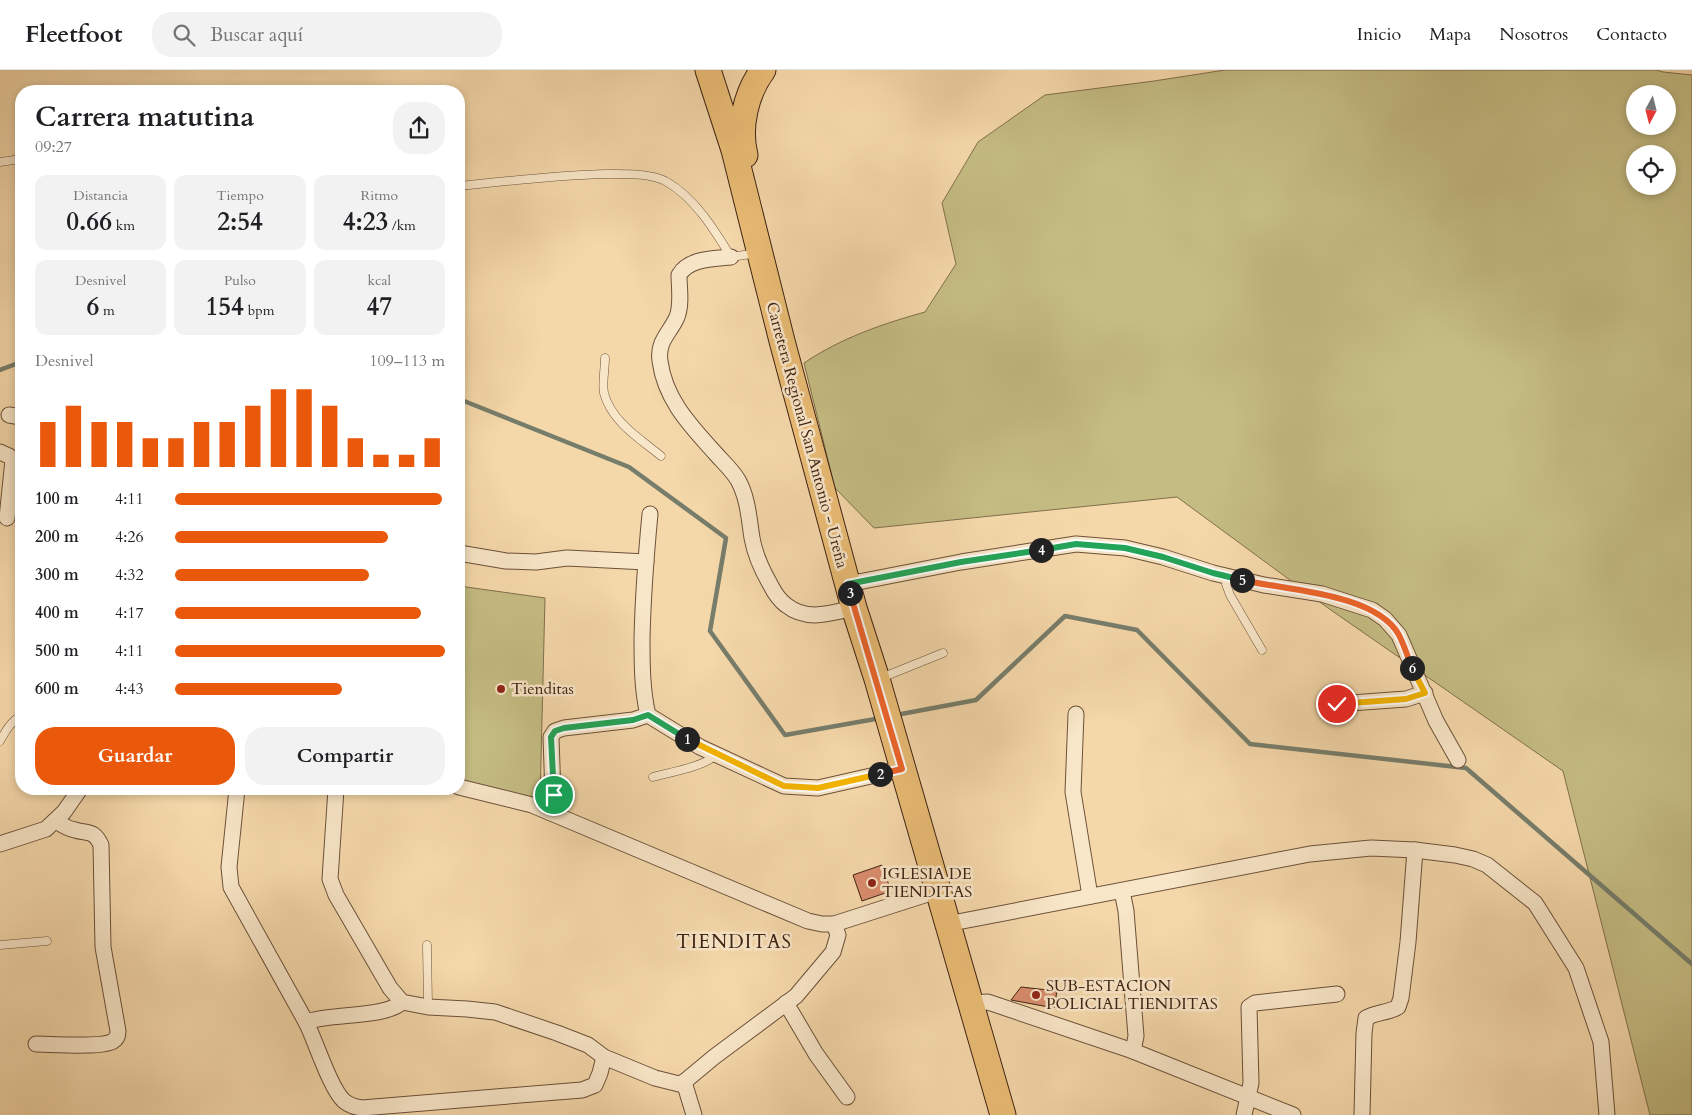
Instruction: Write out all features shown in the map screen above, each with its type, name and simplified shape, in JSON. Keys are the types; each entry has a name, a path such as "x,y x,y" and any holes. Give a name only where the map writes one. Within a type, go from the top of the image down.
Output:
{"main road":[{"name":"Carretera Regional San Antonio - Ureña","path":"708,70 734,150 782,341 854,608 1003,1115"},
{"path":"763,70 750,92 745,110 743,126 744,149 774,258 784,322 782,341"}],"street":[{"path":"731,257 704,260 688,265 679,275 680,294 677,316 665,336 659,352 666,389 681,415 738,480 746,499 753,541 760,567 773,590 784,604 794,612 815,616 854,608"},
{"path":"0,452 12,460 10,519"},
{"path":"650,514 642,665 645,703 648,715 700,747 774,783 793,788 818,788 902,769"},
{"path":"848,584 961,562 1076,544 1125,548 1264,585 1322,594 1372,610 1385,619 1399,635 1436,721 1458,760"},
{"path":"465,553 506,561 536,562 567,558 646,562"},
{"path":"1337,704 1406,699 1425,693"},
{"path":"1076,714 1073,792 1090,896"},
{"path":"551,812 554,795 551,737 555,731 576,725 633,720 648,715"},
{"path":"465,788 532,805 551,812 808,921 834,924 938,891"},
{"path":"0,844 46,829 56,822 76,795"},
{"path":"236,795 229,867 231,887 306,1022 330,1079 351,1111 362,1108 582,1090 595,1084 604,1057"},
{"path":"336,795 330,879 336,895 390,988 402,1002 428,1007 495,1012 588,1045 604,1057 672,1083 684,1082 714,1057 796,996 833,952 838,935 834,924"},
{"path":"36,1044 97,1045 112,1042 117,1037 118,1031 103,947 101,845 97,837 92,833 75,830 56,822"},
{"path":"947,924 1310,854 1371,848 1414,850 1473,859 1487,866 1535,903 1576,968 1601,1042 1608,1115"},
{"path":"1362,1115 1366,1018 1394,1010 1398,1007 1401,998 1408,942 1414,850"},
{"path":"1122,891 1126,911 1136,1036 1133,1051"},
{"path":"1244,1115 1251,1083 1249,1007 1254,1003 1337,994"},
{"path":"306,1022 318,1018 379,1012 397,1007 402,1002"},
{"path":"970,1003 988,1002 1133,1051 1248,1099 1293,1115"},
{"path":"786,1003 816,1054 848,1096"},
{"path":"684,1082 694,1115"}],"lane":[{"path":"0,162 15,160"},
{"path":"465,185 566,175 636,174 667,181 702,214 731,257 759,253"},
{"path":"606,358 604,392 610,408 620,422 661,456"},
{"path":"1228,576 1226,584 1230,595 1262,650"},
{"path":"879,689 943,654"},
{"path":"0,741 15,720"},
{"path":"653,777 695,766 714,758 717,754"},
{"path":"0,945 47,942"},
{"path":"428,945 428,1007"}],"shaded area":[{"path":"1225,70 1656,70 1692,75 1692,1115 1650,1115 1563,771 1328,608 1177,497 874,528 835,488 804,363 847,339 925,312 956,264 942,203 978,142 1045,95"},
{"name":"Tienditas","path":"465,587 545,598 540,801 465,782"}],"building":[{"name":"IGLESIA DE TIENDITAS","path":"882,865 891,891 862,901 853,875"},
{"name":"SUB-ESTACION POLICIAL TIENDITAS","path":"1021,987 1057,991 1054,1008 1011,1000"}],"waterway":[{"path":"0,370 15,364"},
{"path":"465,401 629,467 726,538 710,631 785,735 881,718"},
{"path":"896,715 976,700 1065,616 1137,630 1250,744 1466,768 1692,964"}],"place":[{"name":"Tienditas","path":"501,689"},
{"name":"IGLESIA DE TIENDITAS","path":"872,883"},
{"name":"SUB-ESTACION POLICIAL TIENDITAS","path":"1036,995"}],"district":[{"name":"TIENDITAS","path":"734,942"}],"route":[{"path":"554,795 551,737 555,731 576,725 633,720 648,715 700,747 774,783 793,788 818,788 902,769 848,584 961,562 1076,544 1125,548 1163,557 1213,573 1264,585 1322,594 1372,610 1385,619 1399,635 1425,693 1406,699 1337,704"}]}
